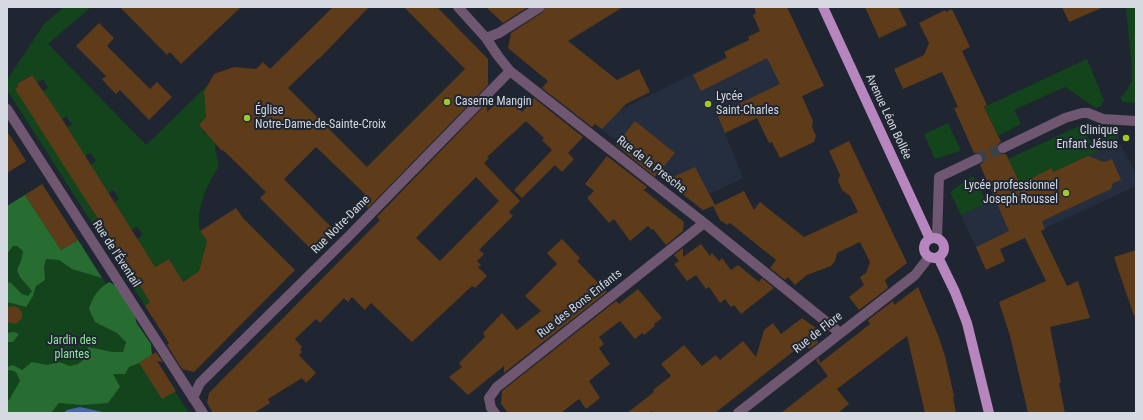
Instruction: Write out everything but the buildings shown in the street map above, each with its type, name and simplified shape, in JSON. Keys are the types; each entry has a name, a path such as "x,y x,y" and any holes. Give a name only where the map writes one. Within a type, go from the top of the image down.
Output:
{"main road":[{"name":"Avenue Léon Bollée","path":"823,7 934,239 942,243 943,249 941,255 933,257"},
{"name":"Avenue Léon Bollée","path":"934,239 925,243 924,252 933,257 955,292 967,323 989,413"}],"street":[{"name":"Rue de la Presche","path":"458,7 486,38 510,72 704,223 840,332"},
{"path":"486,38 499,33 540,7"},
{"name":"Rue Notre-Dame","path":"193,398 200,383 349,236 510,72"},
{"name":"Rue de l'Éventail","path":"7,110 203,413"},
{"path":"1003,148 1065,118 1082,113 1091,114 1103,119 1136,121"},
{"path":"934,239 939,177 977,160"},
{"name":"Rue des Bons Enfants","path":"496,413 491,408 489,398 497,387 704,223"},
{"name":"Rue de Flore","path":"738,413 840,332 916,275 933,257"}],"shaded area":[{"name":"Lycée Saint-Charles","path":"794,23 824,86 725,133 743,178 710,194 715,205 703,211 594,123"},
{"name":"Lycée professionnel Joseph Roussel","path":"1119,134 1118,141 1136,173 1136,186 981,258 961,215 1026,185 1052,168 1053,171 1099,151"}],"green space":[{"path":"64,7 91,7 48,44 146,145 209,84 213,111 199,125 205,131 203,132 204,134 206,132 215,142 219,166 207,187 200,211 199,228 207,241 199,271 145,306 7,90 7,80 44,24","holes":["31,75 37,83 43,79 48,88 43,91 15,89 18,87 17,84","66,116 72,124 66,128 61,120","90,153 96,161 90,165 84,156","114,190 119,199 98,220 86,201","137,227 143,235 137,239 131,230","169,259 172,263 164,268 145,293 133,274 155,267"]},
{"path":"1126,7 1136,7 1136,103 1123,102 1120,98 1127,90 1131,82 1132,72"},
{"path":"1087,59 1104,100 1101,106 1096,108 1065,87 1014,110 1021,124 998,136 984,107"},
{"path":"948,123 961,151 935,159 924,134"},
{"path":"1079,126 1099,151 1053,172 1052,169 1026,185 1024,182 1020,184 1008,159"},
{"path":"1095,128 1119,134 1107,144 1097,134"},
{"path":"973,176 987,203 961,215 950,192"},
{"name":"Jardin des plantes","path":"42,184 189,413 7,413 7,206"},
{"path":"25,195 61,250 78,240 102,278 72,269 59,260 46,259 44,267 45,280 36,286 33,296 26,307 7,302 7,284 10,282 22,294 28,296 32,291 20,277 17,270 23,251 17,246 13,246 7,254 7,206"},
{"path":"109,282 117,286 135,313 136,322 151,344 152,355 129,367 125,374 113,374 120,387 108,403 82,405 59,403 51,413 7,413 7,399 9,400 20,381 16,372 10,370 7,371 7,367 13,365 22,370 32,362 47,365 59,362 70,366 78,364 86,358 88,347 113,352 123,352 126,342 117,333 95,322 89,309 96,293"},
{"path":"14,332 19,334 13,342 7,342 7,333"}],"water":[{"path":"80,407 107,413 64,413 67,410"}],"tunnel":[{"path":"977,159 1003,148"}],"place":[{"name":"Caserne Mangin","path":"447,102"},
{"name":"Lycée Saint-Charles","path":"708,104"},
{"name":"Église Notre-Dame-de-Sainte-Croix","path":"247,118"},
{"name":"Clinique Enfant Jésus","path":"1126,138"},
{"name":"Lycée professionnel Joseph Roussel","path":"1066,193"}]}
